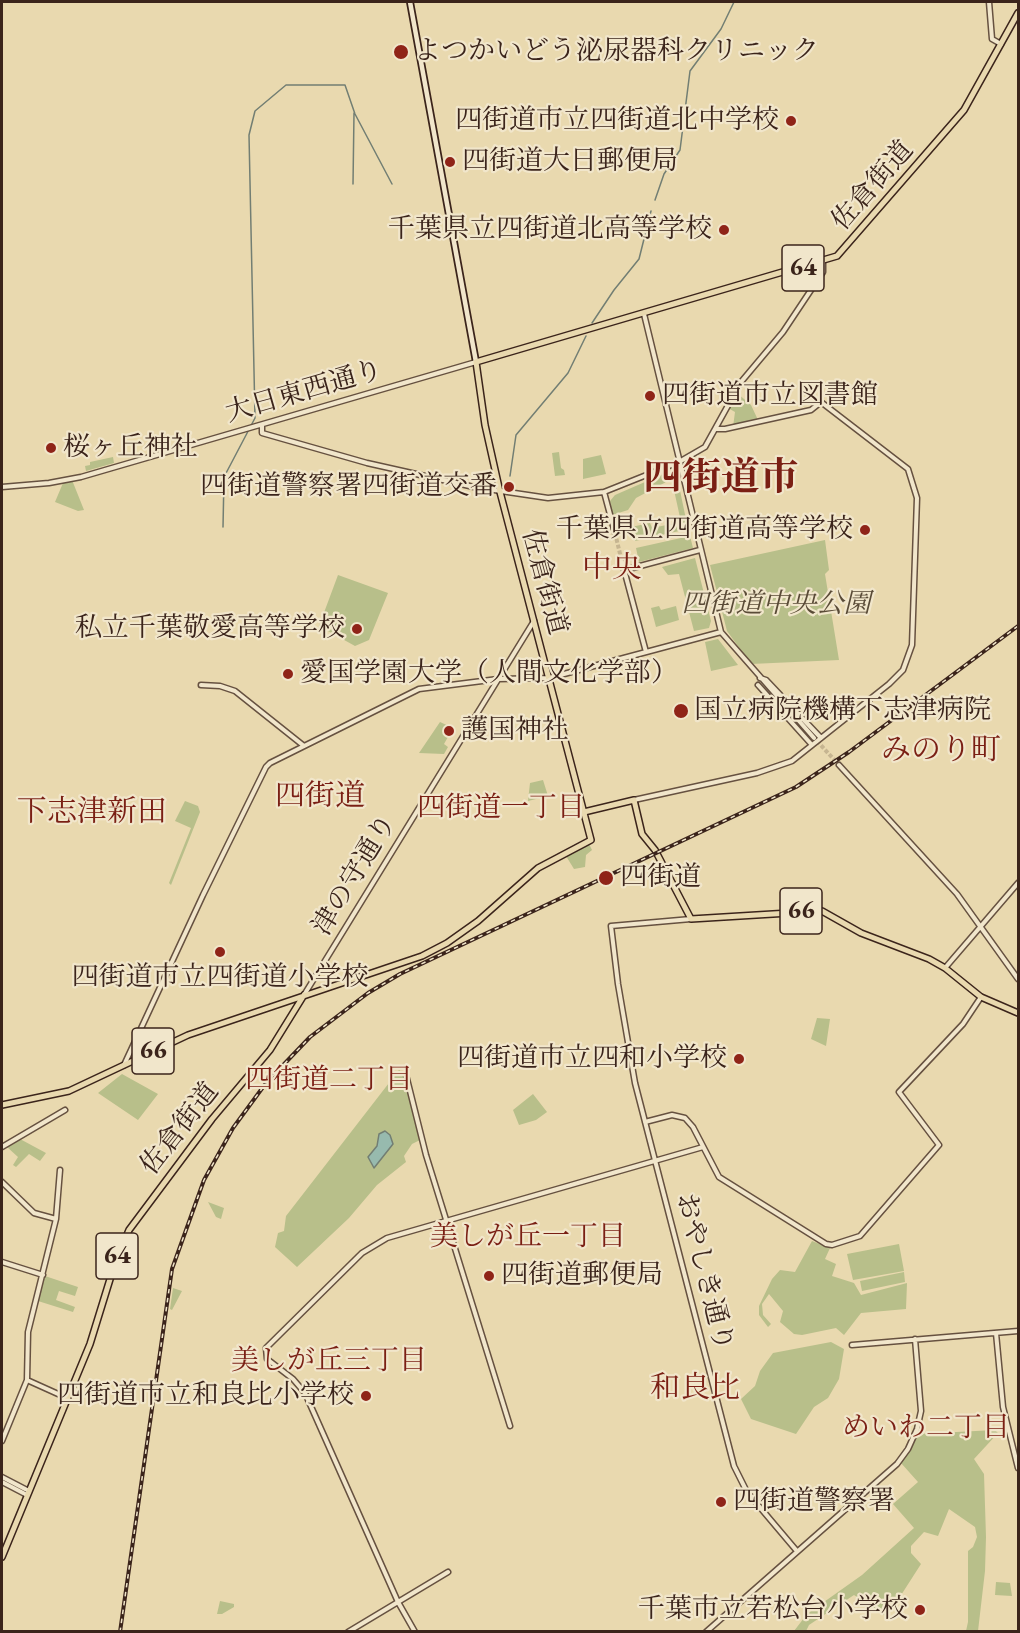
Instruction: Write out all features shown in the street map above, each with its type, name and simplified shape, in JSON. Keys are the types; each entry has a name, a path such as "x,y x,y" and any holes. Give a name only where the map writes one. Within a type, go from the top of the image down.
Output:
{"main road":[{"path":"410,2 476,362"},
{"name":"佐倉街道","path":"2,1557 90,1344 114,1263 129,1230 206,1127 270,1050 304,995 422,956 447,943 478,921 538,868 591,840 500,492 485,425 476,362 823,262 841,252 958,118 1018,14"},
{"path":"584,812 634,800 642,834 653,846 691,919"},
{"name":"66","path":"691,919 822,911 854,930 905,948 945,968 981,997 1018,1013"},
{"name":"66","path":"2,1105 69,1091 188,1035 304,995"}],"street":[{"path":"989,2 992,39 1002,44"},
{"path":"262,425 262,433 367,463 500,492 548,498 604,492 679,462 705,447 741,382 783,332 823,272 823,262"},
{"path":"644,314 720,632 814,738"},
{"name":"大日東西通り","path":"2,487 49,483 81,477 476,362"},
{"path":"634,800 773,769 792,761 889,684 903,670 908,658 912,632 916,492 912,477 903,464 821,402 811,411 716,429"},
{"path":"604,492 615,533"},
{"path":"625,570 700,550"},
{"path":"622,562 646,652"},
{"name":"津の守通り","path":"304,995 534,621"},
{"path":"124,1066 266,767 410,692 448,684 498,679 549,678 720,632"},
{"path":"757,676 766,680 821,738"},
{"path":"201,686 220,686 235,691 304,746"},
{"path":"758,686 812,745"},
{"path":"839,765 982,925 1018,980"},
{"path":"945,968 1018,883"},
{"name":"おやしき通り","path":"691,919 611,926 631,1063 734,1466 747,1492 796,1550"},
{"path":"645,1122 672,1115 685,1118 693,1127 719,1177 822,1242 832,1245 860,1236 939,1145 899,1092 963,1024 981,997"},
{"path":"406,1075 446,1221 510,1426"},
{"path":"2,1147 65,1110"},
{"path":"415,1632 398,1602 305,1393 293,1379 267,1359 266,1348 362,1253 387,1238 703,1147"},
{"path":"2,1441 27,1380 28,1332 56,1219 60,1170"},
{"path":"2,1182 34,1213 56,1219"},
{"path":"2,1262 43,1275"},
{"path":"852,1344 1018,1331"},
{"path":"996,1333 1003,1407 1018,1468"},
{"path":"706,1632 796,1550 897,1464 914,1438 921,1404 915,1339"},
{"path":"27,1380 68,1399"},
{"path":"2,1477 28,1493"},
{"path":"2,1482 28,1493"},
{"path":"348,1632 448,1572"}],"green space":[{"path":"737,393 751,405 758,420 733,427 735,412 728,408"},
{"path":"559,452 561,468 565,475 555,476 552,453"},
{"path":"601,455 606,474 583,479 583,459"},
{"path":"113,457 114,463 86,471 85,466 90,465 90,462"},
{"path":"668,472 673,474 668,481 636,498 628,510 612,515 610,501 615,495"},
{"path":"677,476 688,529 635,541 631,527 650,523 652,528 681,522 672,481"},
{"path":"72,480 84,510 78,511 55,502 63,483"},
{"path":"690,536 693,548 639,562 636,548"},
{"name":"四街道中央公園","path":"825,540 829,570 825,574 839,660 751,664 727,631 710,565"},
{"path":"695,558 711,621 709,628 694,631 679,574 668,575 662,567"},
{"path":"338,575 388,593 369,640 355,646 319,626"},
{"path":"659,606 661,610 676,606 679,620 656,627 651,608"},
{"path":"718,639 738,665 711,671 705,642"},
{"path":"440,722 453,728 444,744 448,747 444,754 419,753"},
{"path":"543,780 548,796 528,801 530,783"},
{"path":"185,801 198,806 200,812 171,885 169,883 191,828 175,821"},
{"path":"588,842 592,850 586,855 585,867 574,869 566,856 568,852"},
{"path":"817,1018 830,1019 826,1046 811,1039"},
{"path":"399,1070 406,1075 422,1139 412,1144 404,1156 406,1162 377,1185 349,1218 297,1267 275,1247 278,1233 284,1231 286,1216"},
{"path":"122,1074 158,1094 138,1120 98,1093"},
{"path":"533,1094 547,1112 536,1120 519,1125 513,1110"},
{"path":"20,1139 46,1153 40,1161 29,1154 16,1167 13,1165 18,1157 7,1147"},
{"path":"208,1202 224,1208 221,1219 216,1217"},
{"path":"812,1241 830,1248 825,1259 836,1264 832,1276 854,1283 861,1295 907,1283 906,1309 861,1313 844,1335 836,1328 802,1335 794,1334 780,1322 783,1311 769,1294 762,1304 763,1315 771,1324 768,1327 759,1315 759,1306 772,1279 780,1270 795,1272"},
{"path":"899,1244 904,1271 853,1280 847,1254"},
{"path":"904,1272 905,1282 862,1291 860,1281"},
{"path":"45,1276 78,1287 75,1296 59,1291 56,1300 75,1307 73,1312 38,1301"},
{"path":"173,1288 182,1291 172,1310 170,1309"},
{"path":"831,1342 844,1349 839,1379 828,1398 814,1407 796,1434 751,1419 741,1399 755,1386 760,1371 773,1353"},
{"path":"995,1430 998,1433 974,1459 984,1474 986,1537 985,1571 978,1631 966,1631 968,1551 973,1547 977,1537 975,1527 949,1509 938,1536 924,1532 911,1546 911,1553 921,1564 887,1617 854,1595 809,1625 806,1631 794,1631 807,1614 862,1575 914,1528 893,1504 918,1482 901,1463 918,1434"},
{"path":"996,1582 1010,1583 1012,1596 995,1595"},
{"path":"220,1601 234,1604 234,1607 222,1614 217,1614"}],"water":[{"path":"385,1131 390,1135 393,1144 374,1168 368,1157 377,1146 379,1134"}],"waterway":[{"path":"655,200 664,174 680,150 690,71 721,29 734,2"},
{"path":"223,527 224,477 255,418 249,135 255,111 286,85 345,85 355,114 392,184"},
{"path":"353,184 354,113"},
{"path":"592,323 614,290 639,259 651,211"},
{"path":"510,476 516,435 568,373 586,336"}],"tunnel":[{"path":"615,533 622,562"},
{"path":"817,741 839,765"}],"railway":[{"path":"120,1632 172,1269 204,1180 233,1128 266,1083 310,1037 368,993 400,974 796,787 849,752 1018,626"}],"place":[{"name":"よつかいどう泌尿器科クリニック","path":"401,52"},
{"name":"四街道市立四街道北中学校","path":"791,121"},
{"name":"四街道大日郵便局","path":"450,162"},
{"name":"千葉県立四街道北高等学校","path":"724,230"},
{"name":"四街道市立図書館","path":"650,396"},
{"name":"桜ヶ丘神社","path":"51,448"},
{"name":"四街道警察署四街道交番","path":"509,487"},
{"name":"千葉県立四街道高等学校","path":"865,530"},
{"name":"私立千葉敬愛高等学校","path":"357,629"},
{"name":"愛国学園大学（人間文化学部）","path":"288,674"},
{"name":"国立病院機構下志津病院","path":"681,711"},
{"name":"護国神社","path":"449,731"},
{"name":"四街道","path":"606,878"},
{"name":"四街道市立四街道小学校","path":"220,952"},
{"name":"四街道市立四和小学校","path":"739,1059"},
{"name":"四街道郵便局","path":"489,1276"},
{"name":"四街道市立和良比小学校","path":"366,1396"},
{"name":"四街道警察署","path":"721,1502"},
{"name":"千葉市立若松台小学校","path":"920,1610"}],"district":[{"name":"四街道市","path":"721,479"},
{"name":"中央","path":"612,569"},
{"name":"みのり町","path":"941,751"},
{"name":"四街道","path":"320,797"},
{"name":"四街道一丁目","path":"501,808"},
{"name":"下志津新田","path":"92,813"},
{"name":"四街道二丁目","path":"329,1080"},
{"name":"美しが丘一丁目","path":"528,1237"},
{"name":"美しが丘三丁目","path":"329,1361"},
{"name":"和良比","path":"695,1389"},
{"name":"めいわ二丁目","path":"926,1428"}]}
